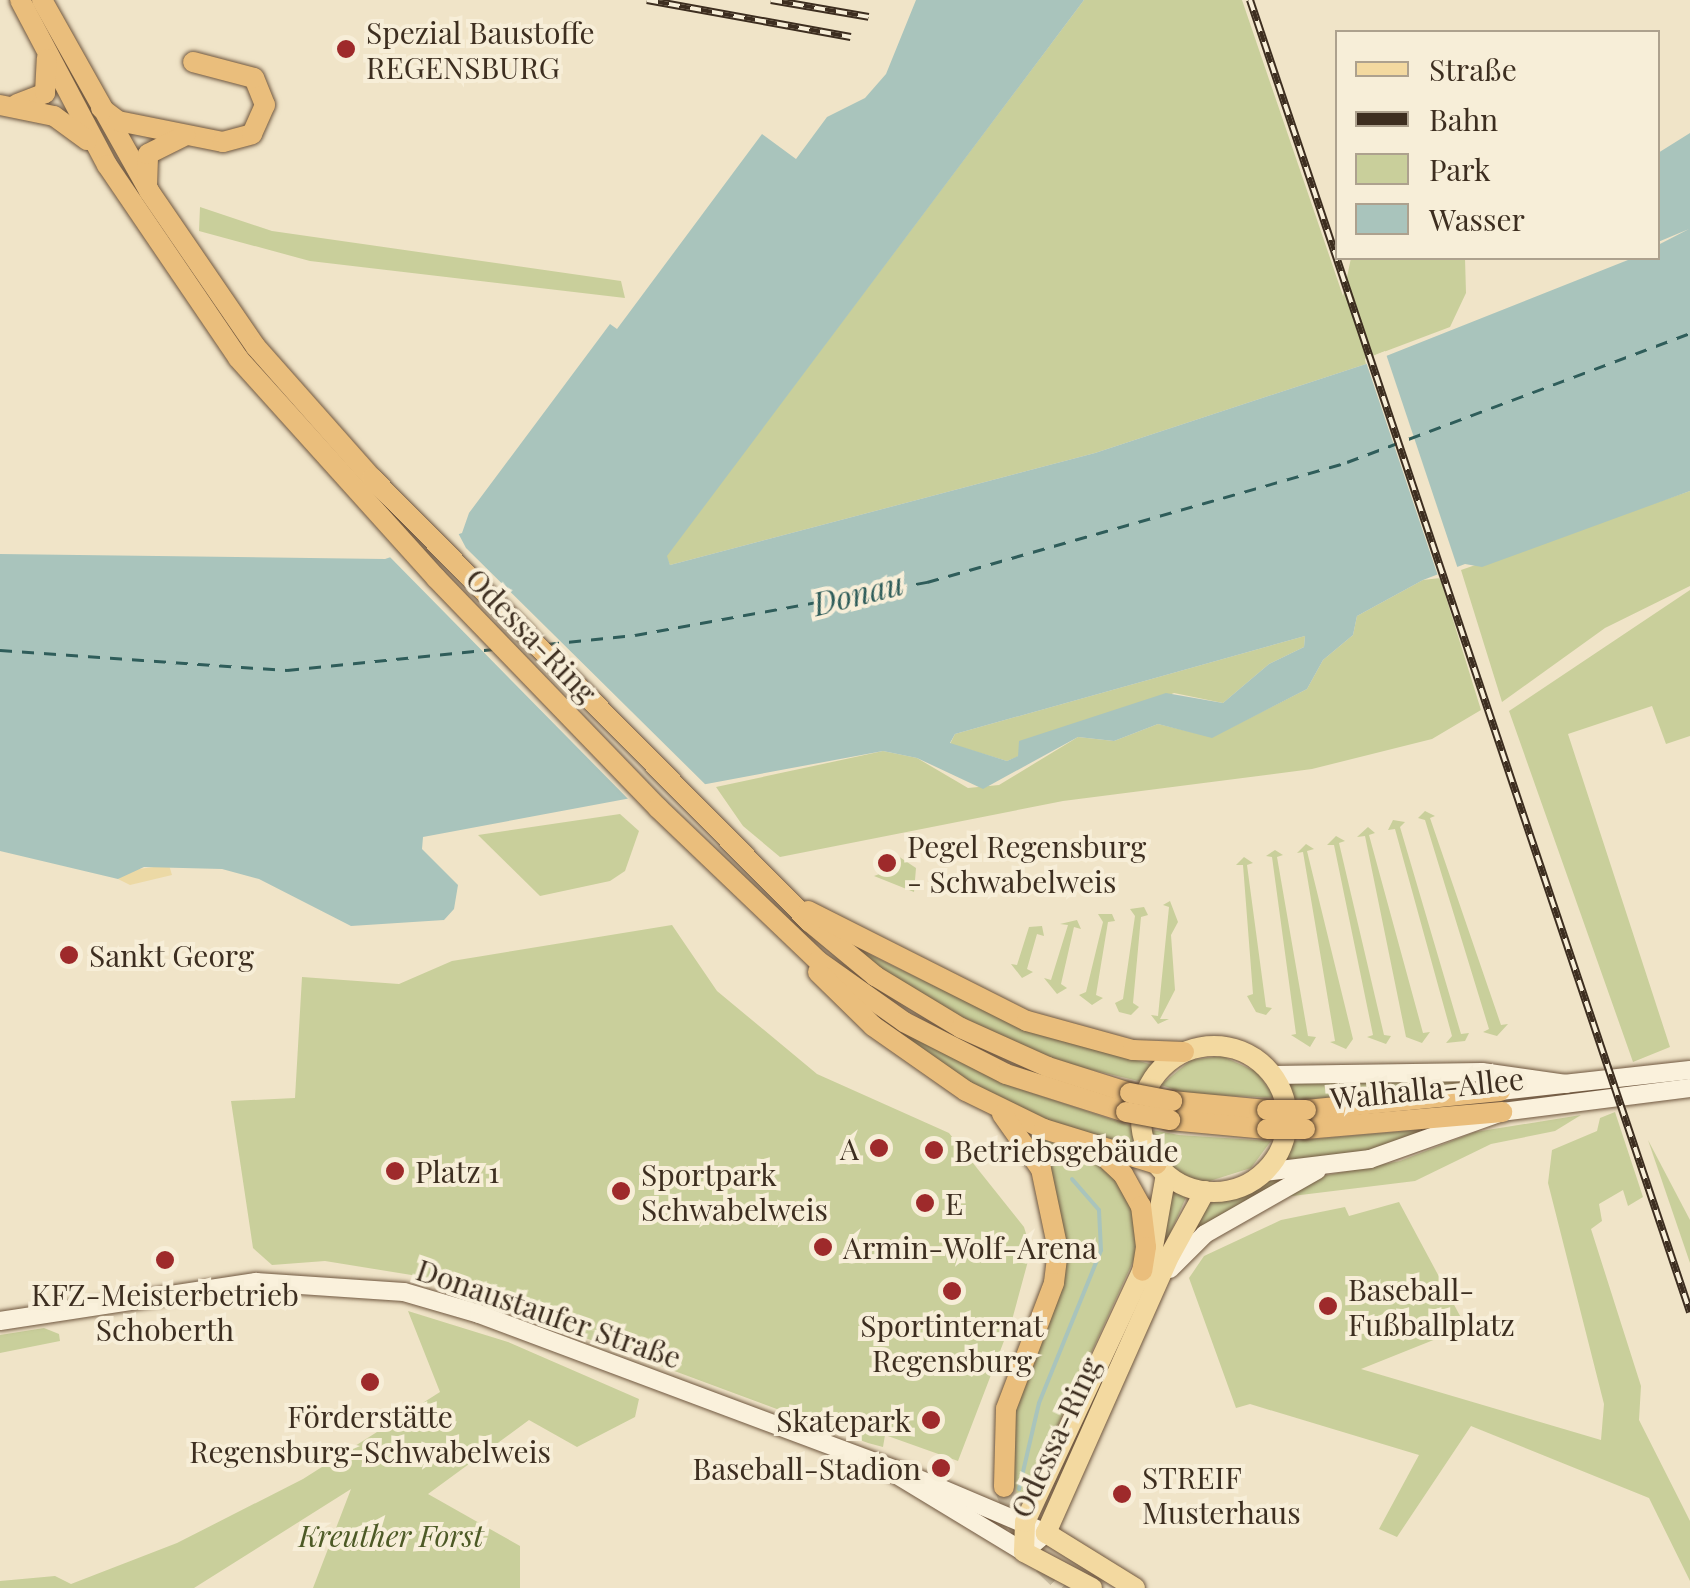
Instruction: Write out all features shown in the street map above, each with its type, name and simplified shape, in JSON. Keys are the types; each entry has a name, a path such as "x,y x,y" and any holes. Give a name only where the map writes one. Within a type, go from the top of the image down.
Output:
{"highway":[{"name":"Odessa-Ring","path":"20,0 107,166 238,358 436,578 789,935 867,998 944,1045 1041,1087 1171,1110"},
{"name":"Odessa-Ring","path":"42,0 99,107 256,347 372,478 793,904 875,976 961,1028 1128,1102"},
{"path":"2,105 29,104 45,93 46,52"},
{"path":"99,107 118,121 231,142 252,134 264,116 264,96 248,74 193,62"},
{"path":"2,105 71,125 107,166"},
{"path":"144,178 156,146 188,134"},
{"path":"793,904 1027,1021 1146,1053 1184,1052"},
{"path":"789,935 872,1026 994,1106 1095,1148 1162,1169"},
{"name":"Walhalla-Allee","path":"1171,1110 1306,1120 1501,1102"},
{"path":"994,1106 1041,1169 1058,1250 1050,1294 1006,1409 1004,1487"},
{"path":"1095,1148 1124,1174 1140,1206 1146,1246 1142,1271"}],"main road":[{"path":"1220,1046 1241,1050 1274,1076 1288,1115 1278,1155 1247,1184 1205,1191 1162,1169 1147,1148 1141,1111 1155,1076 1184,1052 1220,1046"},
{"name":"Walhalla-Allee","path":"1501,1102 1566,1084 1690,1070"},
{"path":"1274,1076 1482,1072 1566,1084"},
{"name":"Walhalla-Allee","path":"1501,1102 1690,1088"},
{"path":"1264,1172 1324,1166 1422,1145 1501,1102"},
{"path":"1158,1286 1184,1250 1205,1234 1324,1166"},
{"name":"Odessa-Ring","path":"1024,1552 1025,1522 1142,1271 1162,1218 1162,1169"},
{"name":"Odessa-Ring","path":"1024,1552 1046,1533 1205,1191"},
{"name":"Donaustaufer Straße","path":"0,1321 256,1282 389,1289 479,1314 1025,1522 1135,1588"},
{"name":"Donaustaufer Straße","path":"887,1469 1024,1552 1092,1588"}],"green space":[{"path":"1084,0 1242,0 1343,296 1351,260 1465,260 1466,293 1450,327 1365,359 1366,364 1095,453 670,565 666,556"},
{"path":"200,207 272,231 621,281 625,298 310,261 199,231"},
{"path":"1690,491 1690,586 1605,628 1502,702 1461,570"},
{"path":"1440,578 1481,710 1432,739 1312,769 1063,801 780,857 743,826 716,787 883,751 917,758 968,788 999,785 1078,737 1114,741 1158,724 1212,737 1307,689 1323,660 1353,635 1357,616 1423,580"},
{"path":"1690,590 1690,736 1666,744 1652,706 1568,734 1670,1047 1633,1062 1509,711"},
{"path":"1305,636 1304,647 1269,664 1223,703 1174,693 1007,761 950,744 955,734"},
{"path":"1425,811 1435,816 1430,818 1501,1025 1508,1024 1497,1036 1483,1032 1489,1029 1425,820 1418,818"},
{"path":"620,814 639,831 625,871 610,881 540,896 478,835"},
{"path":"1393,820 1405,822 1400,827 1461,1034 1469,1033 1465,1041 1446,1043 1452,1036 1395,829 1388,830"},
{"path":"1368,827 1375,833 1369,835 1423,1033 1430,1032 1422,1043 1406,1037 1365,836 1357,837"},
{"path":"1336,836 1345,841 1339,843 1384,1035 1391,1036 1386,1044 1367,1037 1373,1035 1334,845 1327,845"},
{"path":"1306,844 1314,849 1307,851 1353,1039 1346,1049 1330,1042 1335,1041 1303,852 1297,853"},
{"path":"1275,850 1283,855 1277,857 1308,1036 1316,1037 1310,1047 1291,1035 1296,1034 1272,857 1266,856"},
{"path":"898,856 916,868 914,892 874,876 893,869"},
{"path":"1244,857 1253,863 1247,865 1266,1007 1272,1008 1266,1015 1256,1012 1247,996 1253,994 1243,865 1236,865"},
{"path":"1170,901 1178,922 1171,935 1175,990 1160,1019 1169,1019 1158,1024 1151,1015 1158,1016 1169,907 1163,905"},
{"path":"1144,907 1148,915 1141,917 1133,1003 1139,1007 1131,1015 1119,1012 1115,1003 1123,999 1135,916 1130,909"},
{"path":"1098,914 1112,914 1115,921 1108,922 1096,995 1103,998 1092,1005 1079,995 1086,992 1103,922"},
{"path":"1077,920 1081,929 1074,927 1061,984 1067,988 1057,994 1044,978 1051,980 1068,925 1060,924"},
{"name":"Sportpark Schwabelweis","path":"672,925 717,991 817,1074 949,1133 1024,1227 1031,1250 1012,1320 958,1461 885,1435 883,1447 868,1443 537,1319 533,1310 609,1336 467,1284 325,1261 272,1265 253,1248 231,1101 295,1098 302,977 399,984 452,961"},
{"path":"1042,926 1044,936 1037,934 1027,969 1033,972 1022,978 1011,964 1017,965 1029,927"},
{"path":"840,940 1017,1026 1160,1067 1147,1083 1054,1061 916,995"},
{"path":"834,981 1005,1084 1132,1126 1140,1153 1086,1139 938,1067"},
{"path":"1222,1056 1257,1072 1275,1098 1188,1094 1161,1085 1191,1060"},
{"path":"1288,1081 1507,1084 1318,1100 1294,1099"},
{"path":"1615,1112 1643,1197 1628,1206 1623,1190 1599,1204 1602,1221 1591,1229 1641,1386 1639,1420 1690,1521 1690,1581 1649,1498 1471,1426 1397,1537 1379,1529 1419,1455 1250,1404 1236,1408 1189,1278 1204,1256 1281,1220 1345,1207 1349,1216 1399,1202 1466,1327 1361,1369 1601,1440 1604,1404 1548,1183 1552,1150 1597,1131 1600,1118"},
{"path":"1581,1115 1555,1131 1491,1144 1415,1181 1276,1198 1312,1178 1400,1161 1475,1132"},
{"path":"1014,1123 1110,1170 1133,1201 1137,1253 1025,1497 1013,1492 1010,1419 1064,1251 1053,1185"},
{"path":"1450,1127 1372,1150 1281,1165 1292,1141"},
{"path":"1147,1129 1271,1141 1251,1168 1197,1185 1175,1176 1155,1153"},
{"path":"1648,1140 1690,1220 1690,1263"},
{"path":"1310,1171 1182,1242 1207,1204 1248,1192 1271,1177"},
{"path":"1174,1190 1187,1195 1050,1508 1158,1247"},
{"name":"Kreuther Forst","path":"408,1311 508,1342 639,1399 635,1417 577,1447 529,1420 428,1494 520,1546 520,1588 313,1588 351,1489 194,1588 0,1588 0,1581 55,1576 71,1584 177,1543 303,1479 440,1392"},
{"path":"44,1328 59,1334 60,1341 0,1353 0,1335"}],"sand":[{"path":"169,865 172,875 130,885 118,879 131,870"}],"water":[{"name":"Donau","path":"916,0 1084,0 667,556 670,565 1095,453 1366,364 1628,260 1660,260 1660,244 1689,229 1660,241 1660,152 1690,133 1690,491 1482,567 1465,564 1423,580 1357,616 1353,635 1323,660 1307,689 1212,738 1158,724 1114,741 1078,737 983,789 917,758 883,751 423,837 422,849 458,885 454,909 444,920 351,926 259,879 222,869 144,867 118,879 0,851 0,554 385,559 462,533 469,513 610,324 617,329 762,134 796,159 827,117 865,98 886,74","holes":["1305,636 1304,647 1269,664 1223,703 1166,693 1019,741 1018,756 1007,761 950,743 955,734"]}],"pier":[{"path":"1385,351 1459,572 1439,579 1365,359"},
{"path":"456,529 466,548 713,792 635,806 386,553"}],"waterway":[{"path":"1019,1489 1039,1403 1101,1250 1099,1210 1072,1179"}],"ferry route":[{"path":"547,644 635,635 927,582 1347,462 1690,333"},
{"path":"0,650 287,670 494,649"}],"tunnel":[{"path":"1004,1487 1021,1532"},
{"path":"1043,1564 1068,1588"}],"railway":[{"path":"647,0 851,37"},
{"path":"771,0 869,17"},
{"path":"1250,0 1335,253"},
{"path":"1337,260 1690,1312"}],"place":[{"name":"Spezial Baustoffe REGENSBURG","path":"346,49"},
{"name":"Pegel Regensburg - Schwabelweis","path":"887,863"},
{"name":"Sankt Georg","path":"69,955"},
{"name":"A","path":"879,1148"},
{"name":"Betriebsgebäude","path":"934,1150"},
{"name":"Platz 1","path":"395,1171"},
{"name":"Sportpark Schwabelweis","path":"621,1191"},
{"name":"E","path":"925,1203"},
{"name":"Armin-Wolf-Arena","path":"823,1247"},
{"name":"KFZ-Meisterbetrieb Schoberth","path":"165,1260"},
{"name":"Sportinternat Regensburg","path":"952,1291"},
{"name":"Baseball- Fußballplatz","path":"1328,1306"},
{"name":"Förderstätte Regensburg-Schwabelweis","path":"370,1382"},
{"name":"Skatepark","path":"931,1420"},
{"name":"Baseball-Stadion","path":"941,1468"},
{"name":"STREIF Musterhaus","path":"1122,1494"}]}
